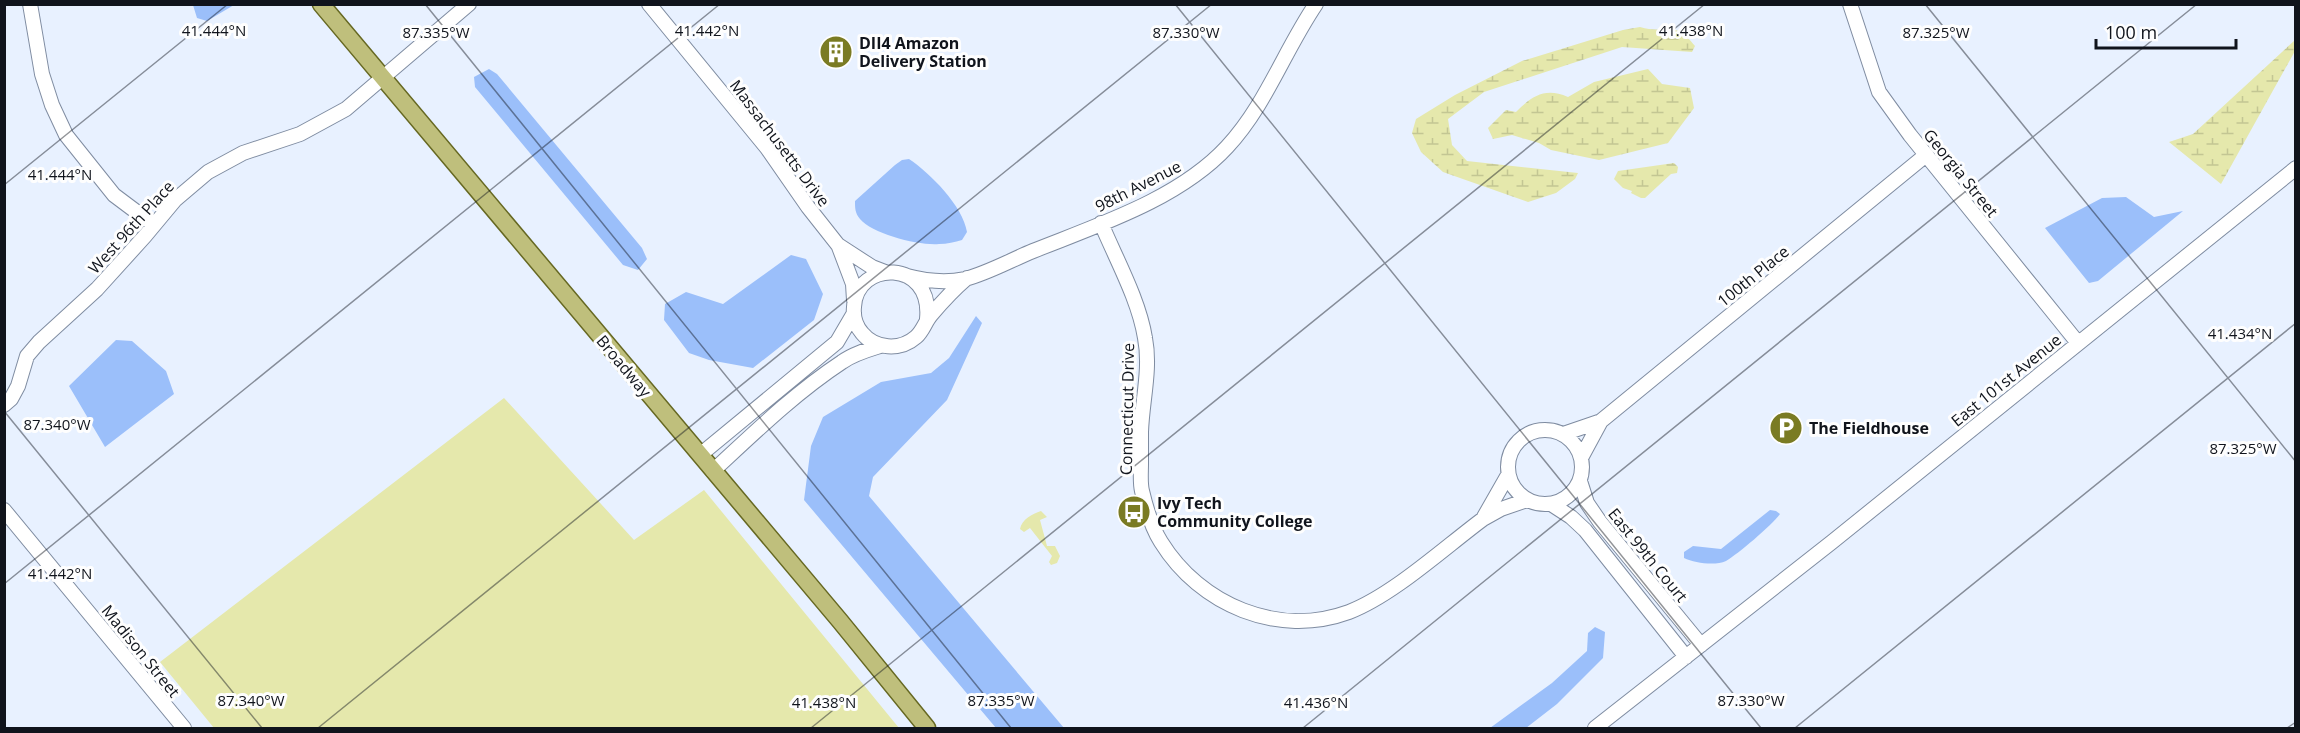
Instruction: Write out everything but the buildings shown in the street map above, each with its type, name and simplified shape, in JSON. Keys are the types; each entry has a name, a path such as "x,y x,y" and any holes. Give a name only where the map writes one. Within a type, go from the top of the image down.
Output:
{"main road":[{"name":"Broadway","path":"321,4 382,80 700,455 927,729"}],"street":[{"path":"30,4 42,74 52,105 66,135 114,195 154,225"},
{"name":"West 96th Place","path":"4,405 11,399 18,386 27,356 39,342 97,290 175,200 208,172 243,153 300,134 346,109 469,4"},
{"name":"Massachusetts Drive","path":"649,4 767,148 838,245"},
{"name":"98th Avenue","path":"713,471 777,413 843,361 880,345 892,347 904,345 914,339 922,330 927,319 967,278 1101,224 1165,194 1189,179 1227,148 1247,124 1316,4"},
{"name":"Georgia Street","path":"1850,4 1879,92 1926,155 2078,343"},
{"name":"100th Place","path":"1563,434 1601,421 1926,155"},
{"name":"East 101st Avenue","path":"1595,729 2295,168"},
{"name":"Connecticut Drive","path":"1101,224 1139,314 1145,338 1145,407 1141,430 1142,489 1151,521 1161,542 1184,571 1208,594 1244,612 1283,621 1317,620 1349,612 1380,597 1483,519 1501,509 1527,500"},
{"path":"838,245 853,284 856,324 862,334 870,341 880,345"},
{"name":"98th Avenue","path":"838,245 872,267 885,272 897,272 924,280 967,278"},
{"path":"700,455 837,342 854,308 858,292 874,276 885,272"},
{"path":"907,276 918,283 925,294 928,306 927,319"},
{"name":"100th Place","path":"1581,458 1601,421"},
{"path":"1549,430 1563,434 1571,440 1581,458 1580,481 1573,492 1563,500 1551,504 1538,504 1527,500 1515,489 1508,475 1508,461 1513,448 1522,437 1535,431 1549,430"},
{"name":"Connecticut Drive","path":"1483,519 1508,475"},
{"name":"East 99th Court","path":"1580,481 1587,503 1600,522 1701,645"},
{"name":"East 99th Court","path":"1551,504 1571,516 1585,530 1686,657"},
{"name":"Madison Street","path":"4,510 178,726"}],"green space":[{"path":"1640,27 1681,32 1695,46 1692,52 1622,47 1484,92 1448,119 1452,145 1467,161 1578,173 1575,179 1556,193 1528,202 1443,172 1421,152 1412,133 1416,119 1455,95 1522,61 1623,30"},
{"path":"2295,40 2295,51 2221,184 2169,142 2193,134"},
{"path":"1648,69 1662,84 1690,88 1694,108 1668,143 1599,160 1551,150 1539,143 1512,135 1493,139 1488,128 1506,110 1516,112 1539,95 1552,93 1568,97 1594,82"},
{"path":"1674,163 1678,167 1677,173 1671,174 1645,198 1631,193 1632,191 1623,188 1614,179 1618,171"},
{"path":"504,398 634,540 704,490 899,728 214,728 160,662"},
{"path":"1041,511 1047,517 1040,520 1047,546 1055,546 1060,556 1057,563 1051,565 1049,562 1052,556 1030,528 1024,532 1020,529 1025,520"}],"water":[{"path":"193,4 234,5 207,21 197,18"},
{"path":"489,69 497,74 642,248 647,259 638,270 623,265 475,87 474,77"},
{"path":"909,159 936,181 952,201 967,232 962,240 939,244 909,241 875,230 858,217 855,201 895,165 902,160"},
{"path":"2126,197 2154,217 2183,211 2098,281 2089,283 2045,228 2102,198"},
{"path":"791,255 806,259 823,294 814,320 753,368 709,360 689,353 664,320 665,304 686,292 723,304"},
{"path":"976,316 982,323 947,400 873,477 869,496 1064,728 996,728 804,500 811,446 823,417 881,382 931,373 949,358"},
{"path":"116,340 132,341 166,371 174,394 105,447 69,386"},
{"path":"1770,510 1780,514 1726,561 1705,563 1684,558 1684,552 1693,546 1721,549"},
{"path":"1595,627 1605,632 1603,658 1557,704 1526,728 1490,728 1552,683 1587,651 1588,633"}],"place":[{"name":"DII4 Amazon Delivery Station","path":"836,52"},
{"name":"The Fieldhouse","path":"1786,428"},
{"name":"Ivy Tech Community College","path":"1134,512"}]}
